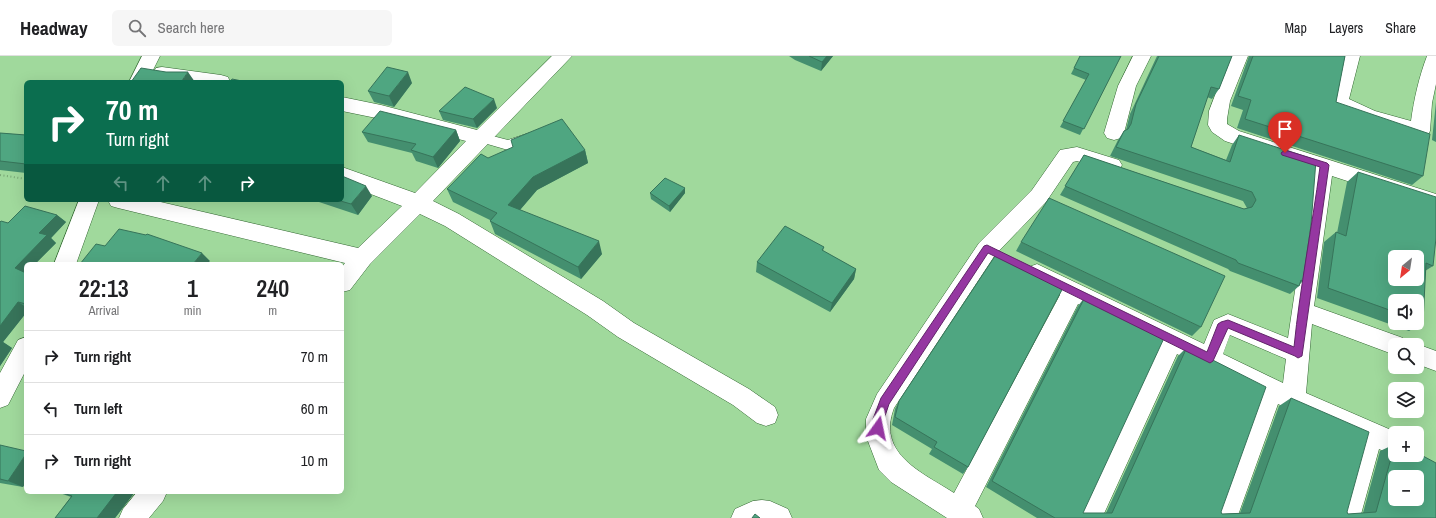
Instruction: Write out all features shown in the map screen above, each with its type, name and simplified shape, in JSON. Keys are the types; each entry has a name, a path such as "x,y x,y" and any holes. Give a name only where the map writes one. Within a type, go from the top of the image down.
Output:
{"street":[{"path":"344,280 362,258 563,56"},
{"path":"1114,133 1127,86 1142,56"},
{"path":"1239,56 1217,114 1218,126 1223,131 1232,136 1436,202"},
{"path":"1351,56 1340,101 1359,112 1420,132 1424,92 1436,56"},
{"path":"144,70 207,80"},
{"path":"344,104 381,112 480,138"},
{"path":"1073,291 965,515 900,473 888,461 878,436 878,419 885,402 1004,257 1038,196 1067,156 1077,154 1130,172"},
{"path":"1293,399 1302,311 1324,165"},
{"path":"344,177 418,203 452,220 595,308 626,330 741,397 766,415"},
{"path":"1038,196 1060,205"},
{"path":"66,262 88,202"},
{"path":"126,202 362,258"},
{"path":"1004,257 1171,341 1210,358 1271,389 1388,441"},
{"path":"1302,311 1388,342"},
{"path":"1210,358 1224,324 1228,324 1298,353"},
{"path":"1089,518 1171,341"},
{"path":"0,397 24,351"},
{"path":"1424,357 1436,361"},
{"path":"1224,518 1271,389"},
{"path":"1347,518 1371,433"},
{"path":"132,518 152,494"},
{"path":"744,518 752,514 764,512 779,518"}],"lane":[{"path":"480,138 508,145 522,142 543,132"}],"path":[{"path":"0,176 24,179"}],"building":[{"path":"809,56 827,56 822,62"},
{"path":"1080,56 1121,56 1084,129 1063,121 1089,74 1074,68"},
{"path":"1159,56 1232,56 1219,89 1211,87 1191,147 1230,162 1239,135 1316,160 1311,225 1303,281 1301,280 1299,286 1238,263 1236,260 1065,186 1084,155 1244,209 1252,207 1256,200 1252,192 1116,147 1124,131 1128,129 1131,124 1136,104"},
{"path":"1253,56 1345,56 1336,102 1430,134 1423,176 1245,119 1251,100 1238,96"},
{"path":"387,67 408,72 389,96 368,91"},
{"path":"141,68 166,72 188,72 182,80 132,80"},
{"path":"465,87 494,99 473,119 439,111"},
{"path":"380,111 456,130 433,157 411,150 416,144 362,132"},
{"path":"562,119 585,150 533,177 508,205 599,241 578,267 490,221 497,213 447,189 481,154 488,158 513,147 511,140"},
{"path":"0,133 24,135 24,164 0,161"},
{"path":"1358,172 1436,197 1436,238 1433,266 1426,263 1424,302 1424,294 1388,294 1388,309 1328,288 1336,232 1346,236"},
{"path":"344,177 366,186 351,204 344,202"},
{"path":"665,178 685,188 669,206 650,193"},
{"path":"1049,198 1225,276 1201,327 1021,242"},
{"path":"25,206 57,215 39,233 47,235 15,268 24,272 24,304 18,302 0,326 0,222 8,223"},
{"path":"785,226 824,247 822,250 856,269 832,303 757,262"},
{"path":"119,229 147,234 202,253 195,262 82,262 96,244 105,246"},
{"path":"997,253 1064,286 968,467 934,447 937,442 895,417 899,401"},
{"path":"1085,297 1165,336 1083,513 1112,513 1187,347 1266,387 1221,512 1222,514 1250,513 1291,398 1369,432 1347,512 1348,514 1376,512 1390,462 1424,462 1424,457 1436,463 1436,518 1055,518 992,481"},
{"path":"0,445 24,451 24,457 8,481 0,479"},
{"path":"66,494 115,494 97,518 55,518 72,496"},
{"path":"755,514 760,518 752,518"}],"route":[{"path":"878,428 878,419 885,402 987,249 1171,341 1210,358 1224,324 1234,326 1298,353 1302,311 1324,165 1285,153"}]}
